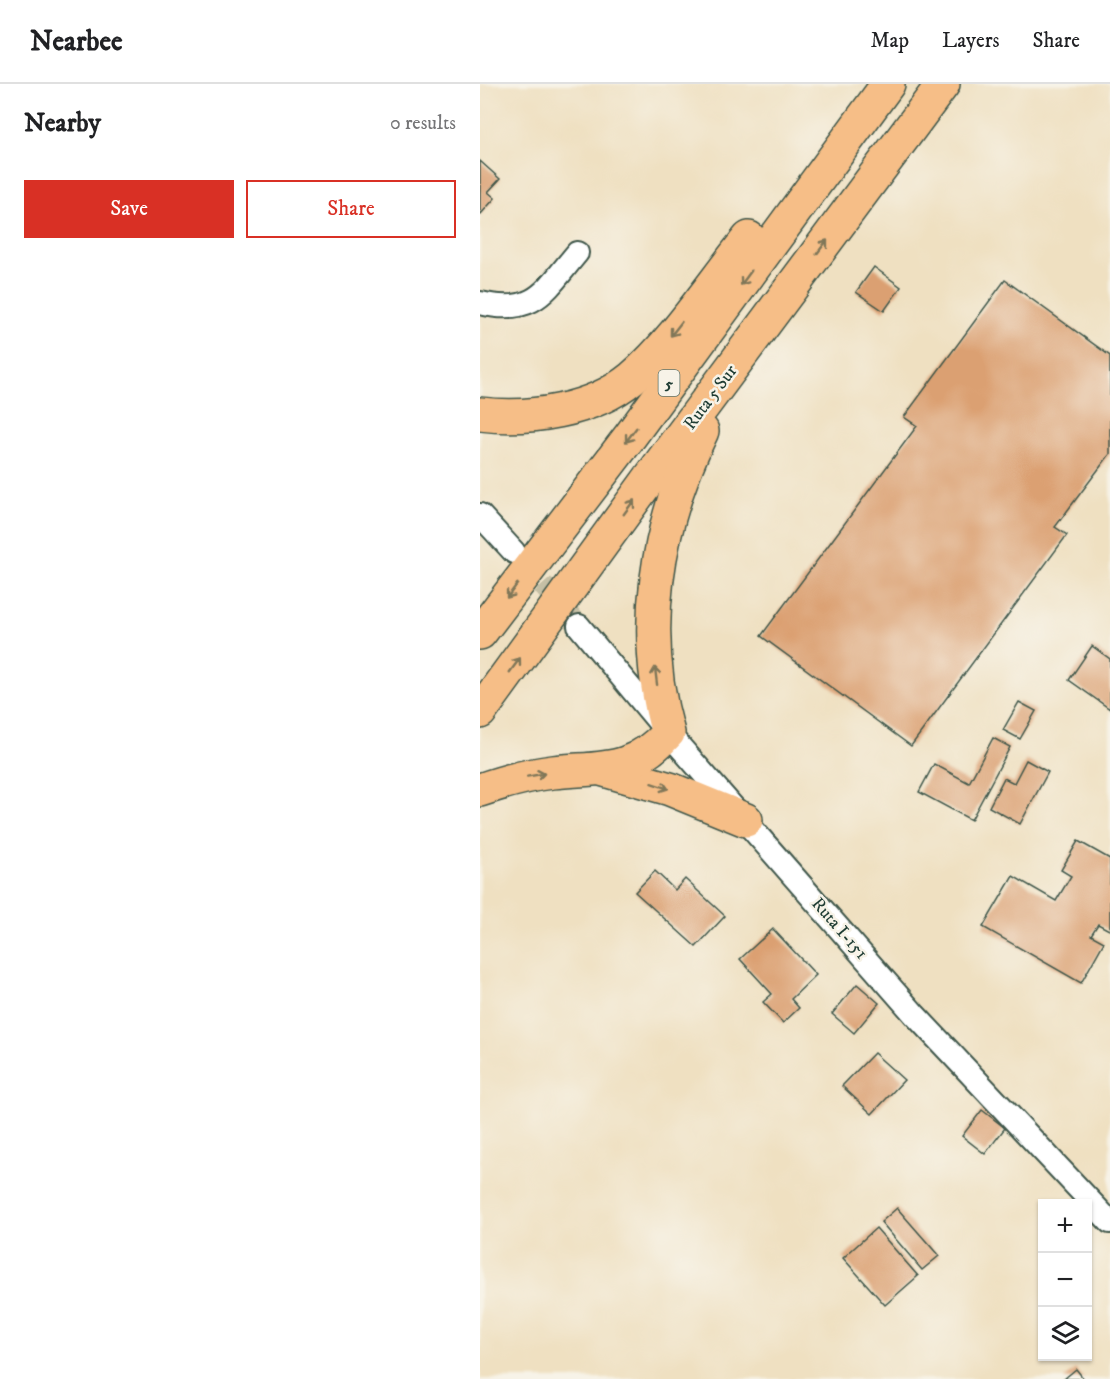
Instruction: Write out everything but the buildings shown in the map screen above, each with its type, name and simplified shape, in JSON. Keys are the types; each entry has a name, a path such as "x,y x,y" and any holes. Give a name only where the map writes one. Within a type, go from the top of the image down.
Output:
{"highway":[{"name":"5","path":"480,633 638,426 888,84"},
{"name":"Ruta 5 Sur","path":"480,712 943,84"},
{"path":"481,415 524,416 558,411 584,403 631,378 667,341 783,197 821,158 855,129"},
{"path":"480,790 550,772 604,770 633,762 646,754 668,733 659,703 653,640 654,597 661,545 689,457 737,362"},
{"path":"604,770 669,789 746,820"}],"street":[{"path":"480,303 497,307 521,307 541,295 577,253"},
{"path":"480,515 514,552"},
{"name":"Ruta I-151","path":"579,626 668,733 915,1015 1110,1222"}],"tunnel":[{"path":"521,560 579,626"}]}
